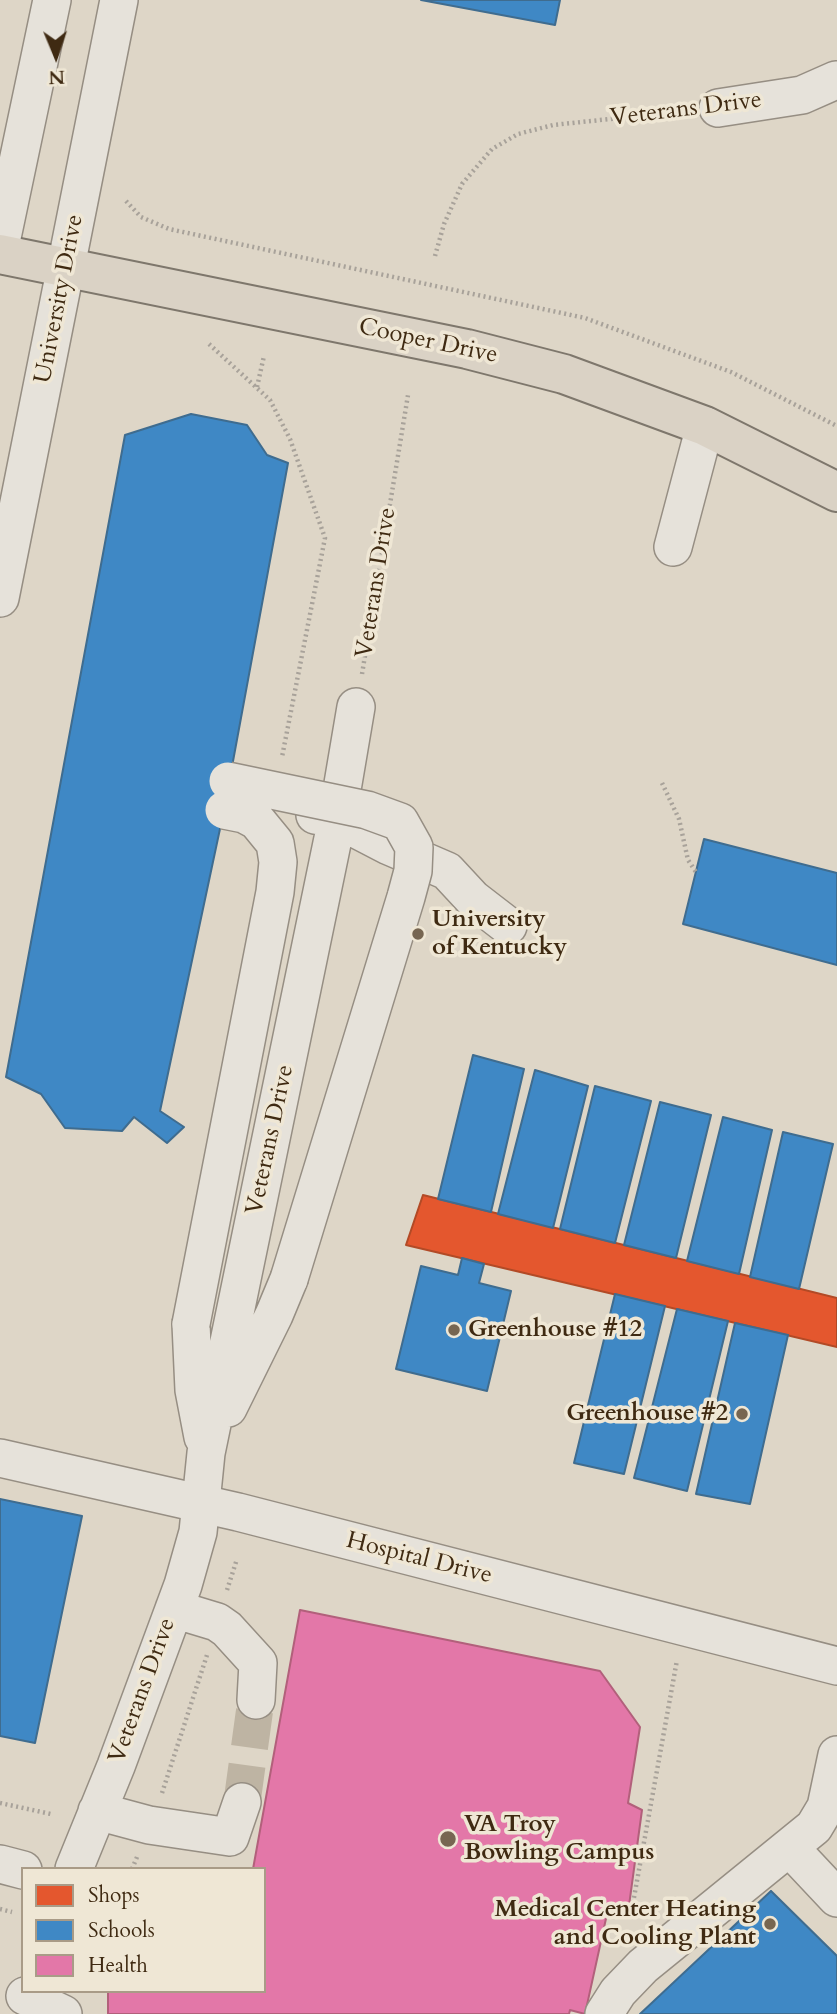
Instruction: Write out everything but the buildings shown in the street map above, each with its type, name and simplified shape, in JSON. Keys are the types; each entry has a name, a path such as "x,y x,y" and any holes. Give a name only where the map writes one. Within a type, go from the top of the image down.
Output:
{"main road":[{"name":"Cooper Drive","path":"0,254 467,349 564,374 705,426 837,492"}],"street":[{"path":"0,247 52,0"},
{"name":"University Drive","path":"0,598 119,0"},
{"name":"Veterans Drive","path":"718,108 802,95 836,80"},
{"path":"673,547 705,426"},
{"name":"Veterans Drive","path":"75,1867 116,1766 188,1567 202,1504 206,1453 337,819 356,707"},
{"path":"226,796 337,819 426,864 447,871 473,899 508,926"},
{"path":"206,1453 275,1315 289,1279 406,897 413,871 414,847 401,822 367,810 226,796"},
{"path":"206,1453 194,1390 191,1324 275,892 278,862 275,843 257,821 244,814 226,796"},
{"name":"Hospital Drive","path":"0,1458 202,1504 837,1665"},
{"path":"174,1609 217,1622 258,1663 256,1700"},
{"path":"604,2014 618,1992 643,1966 790,1848 822,1817 837,1755"},
{"path":"97,1811 149,1825 230,1837 242,1802"},
{"path":"790,1848 837,1898"},
{"path":"0,1864 21,1869"},
{"path":"23,2000 63,2014"}],"path":[{"name":"Veterans Drive","path":"435,256 444,224 462,184 492,149 518,134 553,125 718,108"},
{"path":"126,201 141,217 169,229 585,318 730,372 837,426"},
{"path":"209,344 270,400 290,439 325,538 282,758"},
{"path":"256,388 264,356"},
{"name":"Veterans Drive","path":"356,707 408,395"},
{"path":"662,783 679,819 688,860 696,872"},
{"path":"133,1867 166,1782 237,1559"},
{"path":"631,1914 678,1656"},
{"path":"0,1803 51,1814"},
{"path":"0,1909 12,1912"}],"tunnel":[{"path":"242,1802 256,1700"}],"place":[{"name":"University of Kentucky","path":"418,934"},
{"name":"Greenhouse #12","path":"454,1330"},
{"name":"Greenhouse #2","path":"742,1414"},
{"name":"VA Troy Bowling Campus","path":"448,1839"},
{"name":"Medical Center Heating and Cooling Plant","path":"770,1924"}]}
